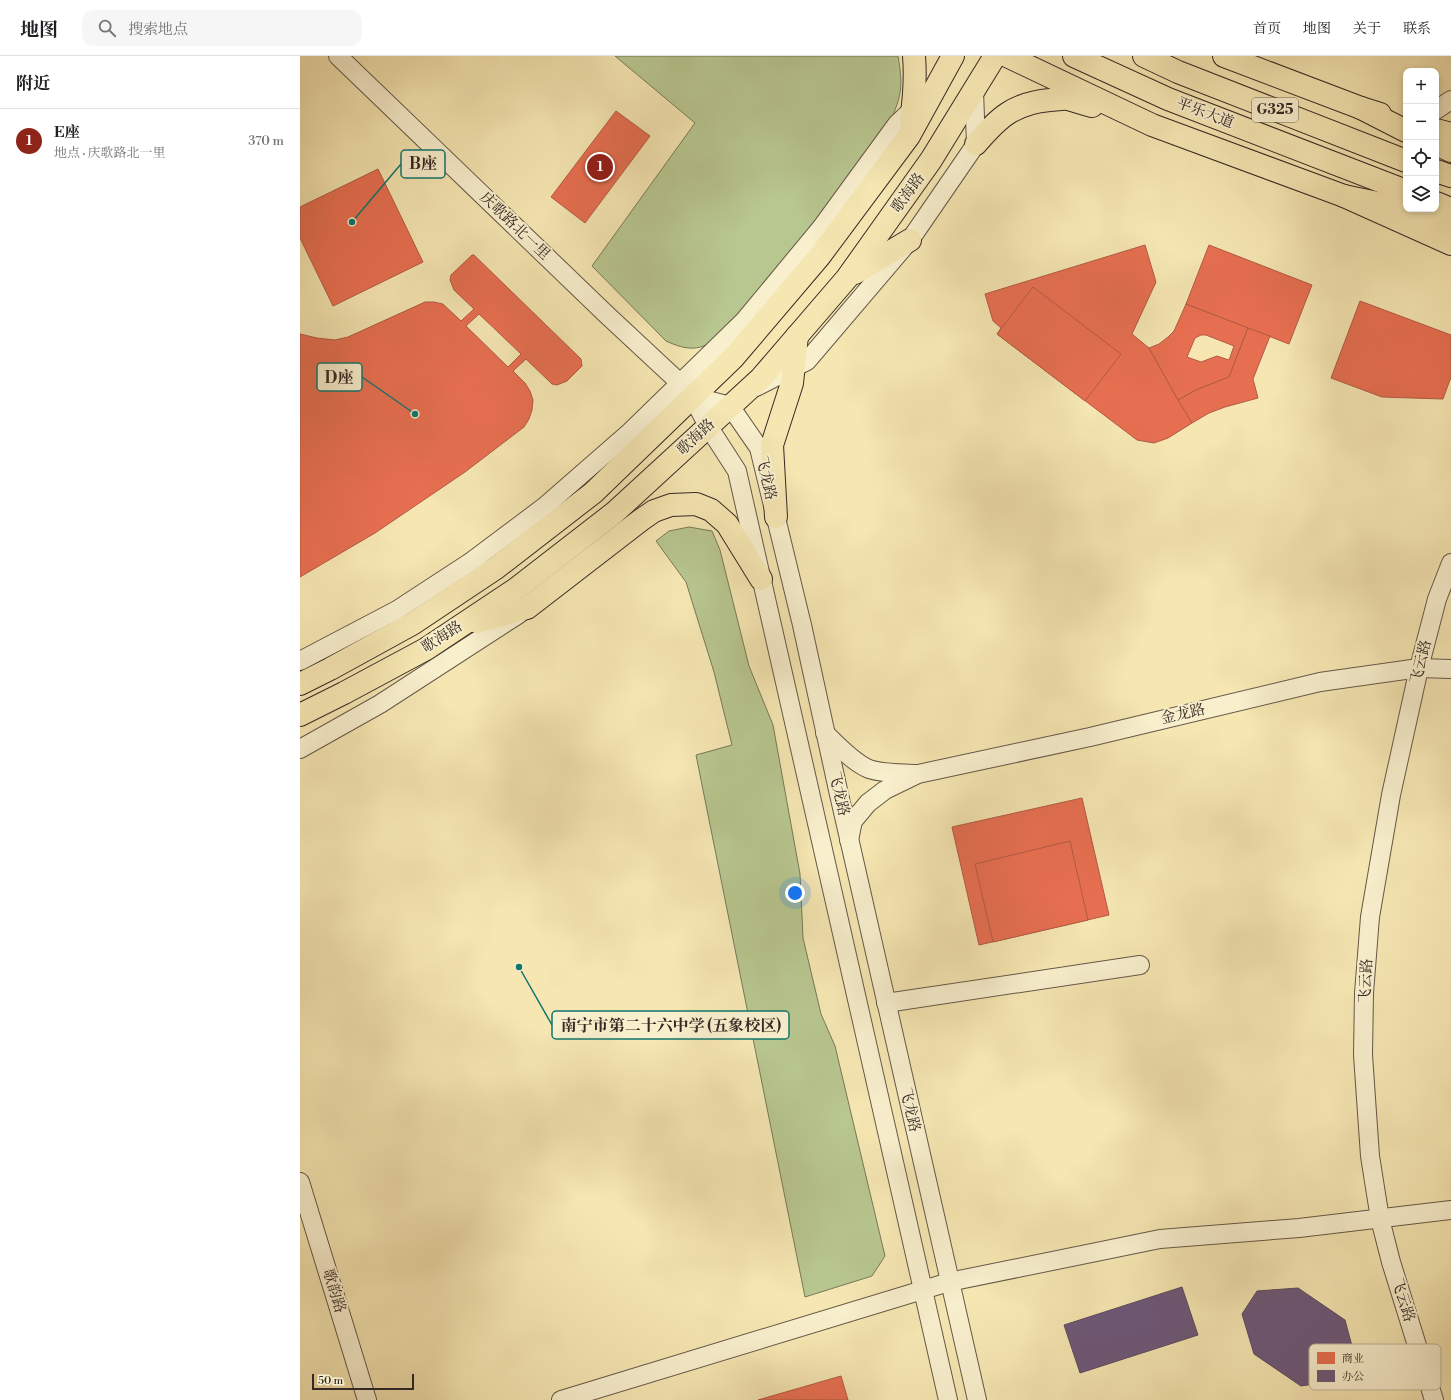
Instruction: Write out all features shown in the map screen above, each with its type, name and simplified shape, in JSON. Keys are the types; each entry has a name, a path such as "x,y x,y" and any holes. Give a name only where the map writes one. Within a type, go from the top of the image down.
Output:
{"main road":[{"path":"909,136 915,97 916,72 914,56"},
{"name":"歌海路","path":"300,684 412,624 496,568 593,493 686,390 734,357 819,257 909,136 954,56"},
{"name":"歌海路","path":"300,715 426,649 516,589 614,513 761,378 847,278 931,160 995,56"},
{"path":"1007,56 1152,125 1344,196 1451,244"},
{"name":"平乐大道","path":"1074,56 1168,99 1403,190"},
{"name":"平乐大道","path":"1144,56 1178,72 1403,160"},
{"path":"1224,56 1361,108 1403,122"},
{"path":"976,144 1004,115 1022,106 1040,101 1067,99 1138,118"},
{"path":"1439,131 1451,134"},
{"path":"1439,145 1451,151"},
{"path":"1439,172 1451,176"},
{"path":"1344,196 1403,208"},
{"path":"1439,204 1451,209"},
{"path":"1416,212 1451,224"},
{"path":"847,278 910,240"},
{"path":"776,517 772,445 792,383 797,336"},
{"path":"459,627 528,608 654,510 671,505 696,504 711,510 727,524 761,578"}],"street":[{"name":"庆歌路北一里","path":"338,56 686,390"},
{"path":"300,661 397,610 472,561 544,507 630,432 686,390 821,228 897,124 936,87"},
{"path":"686,390 736,400 807,361 910,240 976,144 974,90"},
{"path":"1439,108 1451,100"},
{"name":"飞龙路","path":"686,390 737,471 948,1400"},
{"name":"飞龙路","path":"736,400 759,448 802,625 849,840 976,1400"},
{"name":"飞云路","path":"1417,1344 1391,1262 1380,1219 1370,1156 1363,1055 1364,993 1369,924 1391,795 1419,668 1437,599 1451,563"},
{"path":"300,749 380,704 528,608"},
{"name":"金龙路","path":"849,840 854,821 868,803 885,790 918,774 1090,737 1320,682 1419,668 1451,669"},
{"name":"金龙路","path":"825,733 848,756 869,769 918,774"},
{"path":"886,1003 1140,965"},
{"name":"歌韵路","path":"300,1182 367,1400"},
{"path":"561,1400 949,1282 1160,1239 1299,1228 1451,1210"},
{"name":"飞云路","path":"1431,1390 1434,1400"}],"green space":[{"path":"615,56 898,56 901,86 899,99 893,115 822,217 719,338 699,347 681,347 666,341 592,266 695,123"},
{"path":"689,527 712,531 720,550 749,666 773,725 800,874 803,938 821,1014 835,1046 885,1256 872,1276 805,1297 696,755 732,745 714,672 686,582 656,541 669,531"}],"building: 商业":[{"path":"616,111 650,136 585,223 551,197"},
{"path":"378,169 423,262 333,306 300,238 300,207"},
{"path":"1145,245 1156,282 1132,334 1149,348 1192,423 1168,438 1154,443 1137,440 997,334 1001,328 993,321 985,294"},
{"path":"1209,245 1312,285 1289,344 1186,304"},
{"path":"472,255 474,255 581,359 582,366 567,381 557,385 552,384 526,359 513,371 525,383 533,400 529,419 524,427 465,472 375,533 300,577 300,334 335,340 348,337 425,302 443,304 461,321 474,309 454,290 450,280 451,275","holes":["479,314 521,354 508,367 466,326"]},
{"path":"1033,287 1121,354 1085,401 997,334"},
{"path":"1360,301 1451,335 1451,377 1443,399 1382,397 1331,378"},
{"path":"1186,304 1248,328 1229,377 1196,390 1178,400 1149,348 1159,344 1174,331","holes":["1201,335 1206,335 1234,346 1229,360 1217,356 1201,362 1187,357 1195,338"]},
{"path":"1248,328 1270,336 1253,379 1258,398 1209,413 1192,423 1178,400 1196,390 1229,377"},
{"path":"1082,798 1109,915 979,945 952,827"},
{"path":"1070,841 1088,920 993,942 975,864"},
{"path":"841,1376 848,1400 758,1400"}],"building: 办公":[{"path":"1182,1287 1198,1335 1080,1373 1064,1325"},
{"path":"1298,1288 1345,1320 1351,1344 1309,1344 1309,1385 1301,1386 1254,1354 1242,1314 1257,1291"}],"place":[{"name":"E座","path":"600,167"},
{"name":"B座","path":"352,222"},
{"name":"D座","path":"415,414"},
{"name":"南宁市第二十六中学 (五象校区)","path":"519,967"}]}
